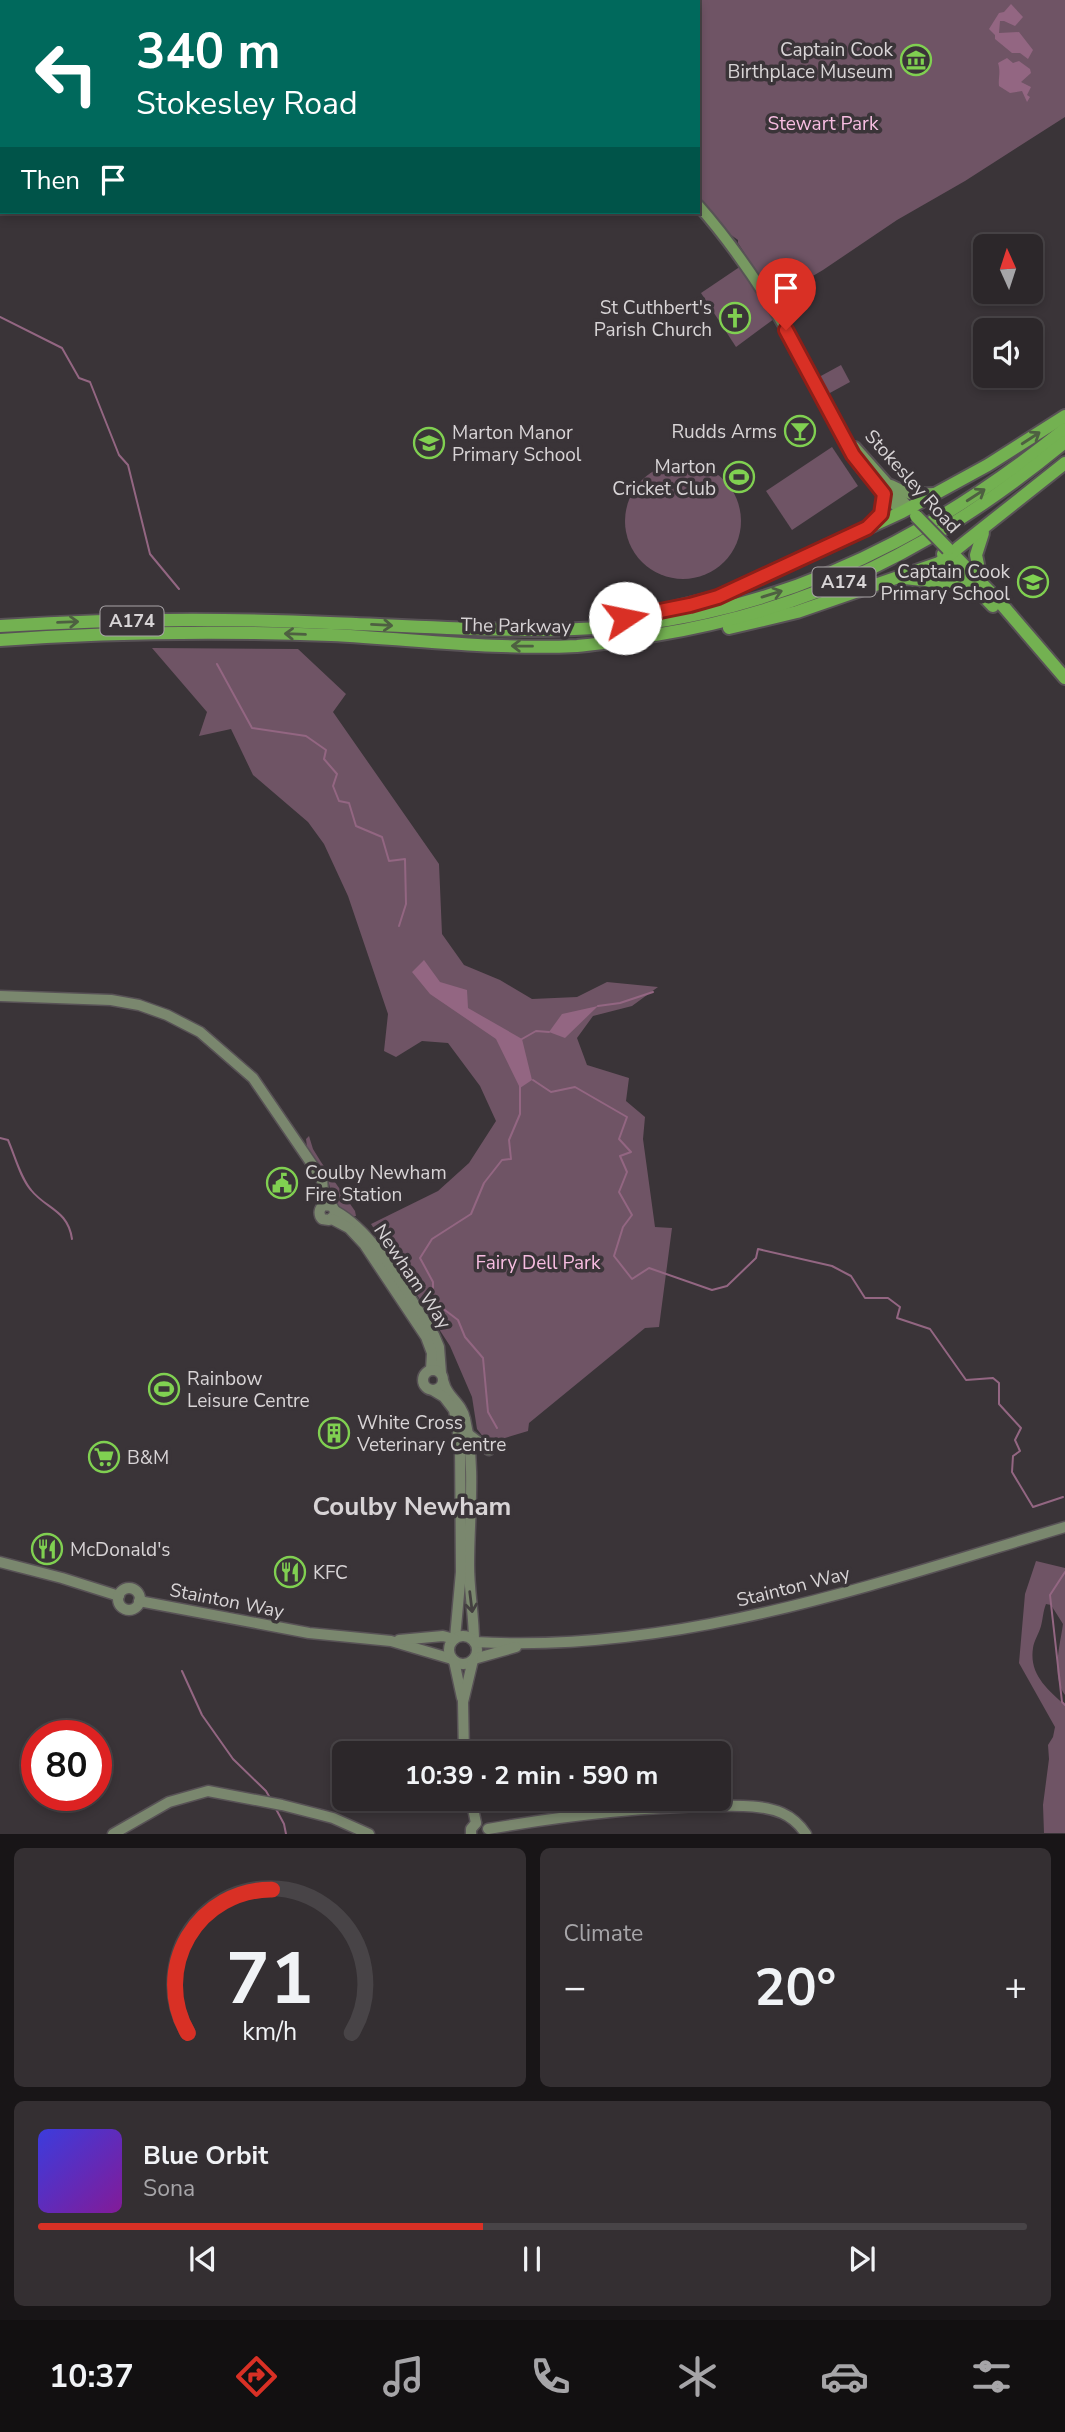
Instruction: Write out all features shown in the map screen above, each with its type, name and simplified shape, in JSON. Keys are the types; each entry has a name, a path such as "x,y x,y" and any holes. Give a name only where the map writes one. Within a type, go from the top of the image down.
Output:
{"highway":[{"path":"512,630 597,623 690,605 748,585 867,528 909,514 934,493 988,465 1065,416"},
{"name":"The Parkway","path":"0,626 204,620 589,630 669,619 734,605 803,584 865,558 933,523 997,481 1065,429"},
{"name":"The Parkway","path":"0,640 192,632 332,635 505,646 590,644 724,621 829,588 890,560 945,530 991,500 1065,442"},
{"path":"947,553 985,529 1065,463"},
{"name":"Stokesley Road","path":"909,514 1065,678"},
{"path":"982,589 976,555 985,529"},
{"name":"A174","path":"590,644 640,642 760,622 901,578 939,563 947,553"},
{"name":"A174","path":"901,578 982,589"}],"main road":[{"name":"Stokesley Road","path":"700,207 731,242 763,291 812,375 853,455 884,494 909,514"},
{"name":"Stokesley Road","path":"842,432 909,514"},
{"path":"883,481 910,494 934,493"},
{"path":"867,528 883,511 884,494"}],"street":[{"name":"Newham Way","path":"0,996 98,999 139,1005 167,1015 200,1032 253,1078 321,1179 324,1205 332,1206 334,1215 350,1219 370,1238 427,1324 439,1347 438,1375 446,1390 461,1406 468,1434 469,1565 474,1641"},
{"name":"Newham Way","path":"434,1391 427,1389 424,1377 438,1375"},
{"path":"434,1391 440,1389 438,1375"},
{"path":"434,1391 444,1397 454,1410 460,1443 461,1572 455,1639"},
{"path":"468,1434 489,1450 470,1461"},
{"name":"Stainton Way","path":"473,1659 523,1645 662,1631 752,1615 839,1593 1065,1527"},
{"name":"Stainton Way","path":"0,1562 119,1596 119,1604 128,1610 135,1608 139,1601 309,1633 391,1641 443,1636 455,1639"},
{"path":"463,1702 477,1651 474,1641 467,1636 455,1639 449,1646 463,1702 464,1741"},
{"name":"Stainton Way","path":"391,1641 453,1660"},
{"name":"Stainton Way","path":"474,1641 523,1645"},
{"path":"453,1660 466,1663 473,1659"},
{"path":"113,1833 169,1802 208,1791 333,1818 369,1833"},
{"path":"470,1833 476,1823 481,1822 488,1831 603,1812 663,1807 733,1806 781,1812 806,1833"},
{"path":"474,1811 476,1823"}],"green space":[{"name":"Stewart Park","path":"700,0 1065,0 1065,117 774,299 738,240 700,197"},
{"path":"741,266 774,319 736,347 701,293"},
{"path":"841,365 850,382 828,394 819,377"},
{"path":"832,447 858,486 792,530 766,491"},
{"path":"683,463 705,468 724,480 736,499 741,521 736,543 724,562 705,574 683,579 661,574 642,562 630,543 625,521 630,499 642,480 661,468"},
{"name":"Fairy Dell Park","path":"152,648 298,649 346,694 333,712 439,864 442,934 464,965 500,980 532,999 577,997 607,982 658,987 632,1006 593,1016 577,1038 587,1065 629,1078 626,1101 645,1117 643,1139 655,1227 672,1228 659,1327 645,1328 529,1423 528,1431 488,1443 477,1429 472,1397 450,1346 371,1224 438,1191 469,1163 496,1121 480,1086 448,1043 422,1041 396,1057 384,1051 388,1014 348,896 324,844 308,822 253,775 231,729 199,736 207,712"},
{"path":"309,1136 313,1149 356,1216 349,1217 333,1203 328,1179 307,1147 306,1139"},
{"path":"1036,1561 1065,1568 1065,1695 1057,1670 1063,1624 1051,1605 1046,1604 1032,1657 1041,1680 1065,1705 1065,1833 1044,1833 1043,1805 1049,1759 1048,1745 1055,1727 1019,1663 1025,1594"}],"shaded area":[{"path":"1011,4 1023,17 1015,26 1000,21 999,33 1019,32 1033,50 1028,59 1020,53 1012,53 995,39 989,29 999,13 1004,12"},
{"path":"1007,58 1013,63 1019,61 1030,69 1031,73 1021,82 1031,87 1027,102 1022,91 1010,93 999,86 998,63"},
{"path":"424,960 440,982 467,990 468,1008 522,1039 532,1080 520,1088 496,1039 430,994 412,972"},
{"path":"598,1006 565,1038 549,1032 562,1014"}],"waterway":[{"path":"0,317 62,348 79,378 90,382 119,455 128,465 150,554 179,589"},
{"path":"217,664 252,728 306,736 326,750 324,759 337,774 333,786 339,801 349,803 356,826 382,837 389,861 405,859 406,904 399,926"},
{"path":"598,1006 620,1003 653,992"},
{"path":"522,1039 536,1031 549,1032"},
{"path":"533,1080 551,1092 575,1087 627,1117 619,1139 631,1152 620,1156 627,1172 619,1192 632,1215 623,1227 614,1256 632,1279 649,1268 712,1290 727,1286 756,1258 758,1249 832,1266 851,1276 865,1298 888,1298 900,1307 897,1318 930,1329 966,1380 993,1378 999,1383 999,1404 1021,1428 1015,1440 1020,1451 1013,1456 1012,1472 1033,1507 1063,1497"},
{"path":"497,1428 488,1412 483,1358 465,1337 458,1320 433,1301 433,1282 420,1258 432,1239 471,1214 484,1183 502,1160 511,1159 509,1140 520,1114 520,1086"},
{"path":"0,1138 8,1140 27,1185 61,1216 70,1229 72,1239"},
{"path":"1065,1572 1050,1595 1062,1702 1065,1705"},
{"path":"182,1671 202,1715 233,1759 270,1798"},
{"path":"276,1809 286,1834"}],"place":[{"name":"Captain Cook Birthplace Museum","path":"916,60"},
{"name":"St Cuthbert's Parish Church","path":"735,318"},
{"name":"Rudds Arms","path":"800,431"},
{"name":"Marton Manor Primary School","path":"429,443"},
{"name":"Marton Cricket Club","path":"739,477"},
{"name":"Captain Cook Primary School","path":"1033,582"},
{"name":"Coulby Newham Fire Station","path":"282,1183"},
{"name":"Rainbow Leisure Centre","path":"164,1389"},
{"name":"White Cross Veterinary Centre","path":"334,1433"},
{"name":"B&M","path":"104,1457"},
{"name":"McDonald's","path":"47,1549"},
{"name":"KFC","path":"290,1572"}],"district":[{"name":"Coulby Newham","path":"412,1506"}],"route":[{"path":"625,618 690,605 748,585 867,528 883,511 884,494 853,455 786,330"}]}
